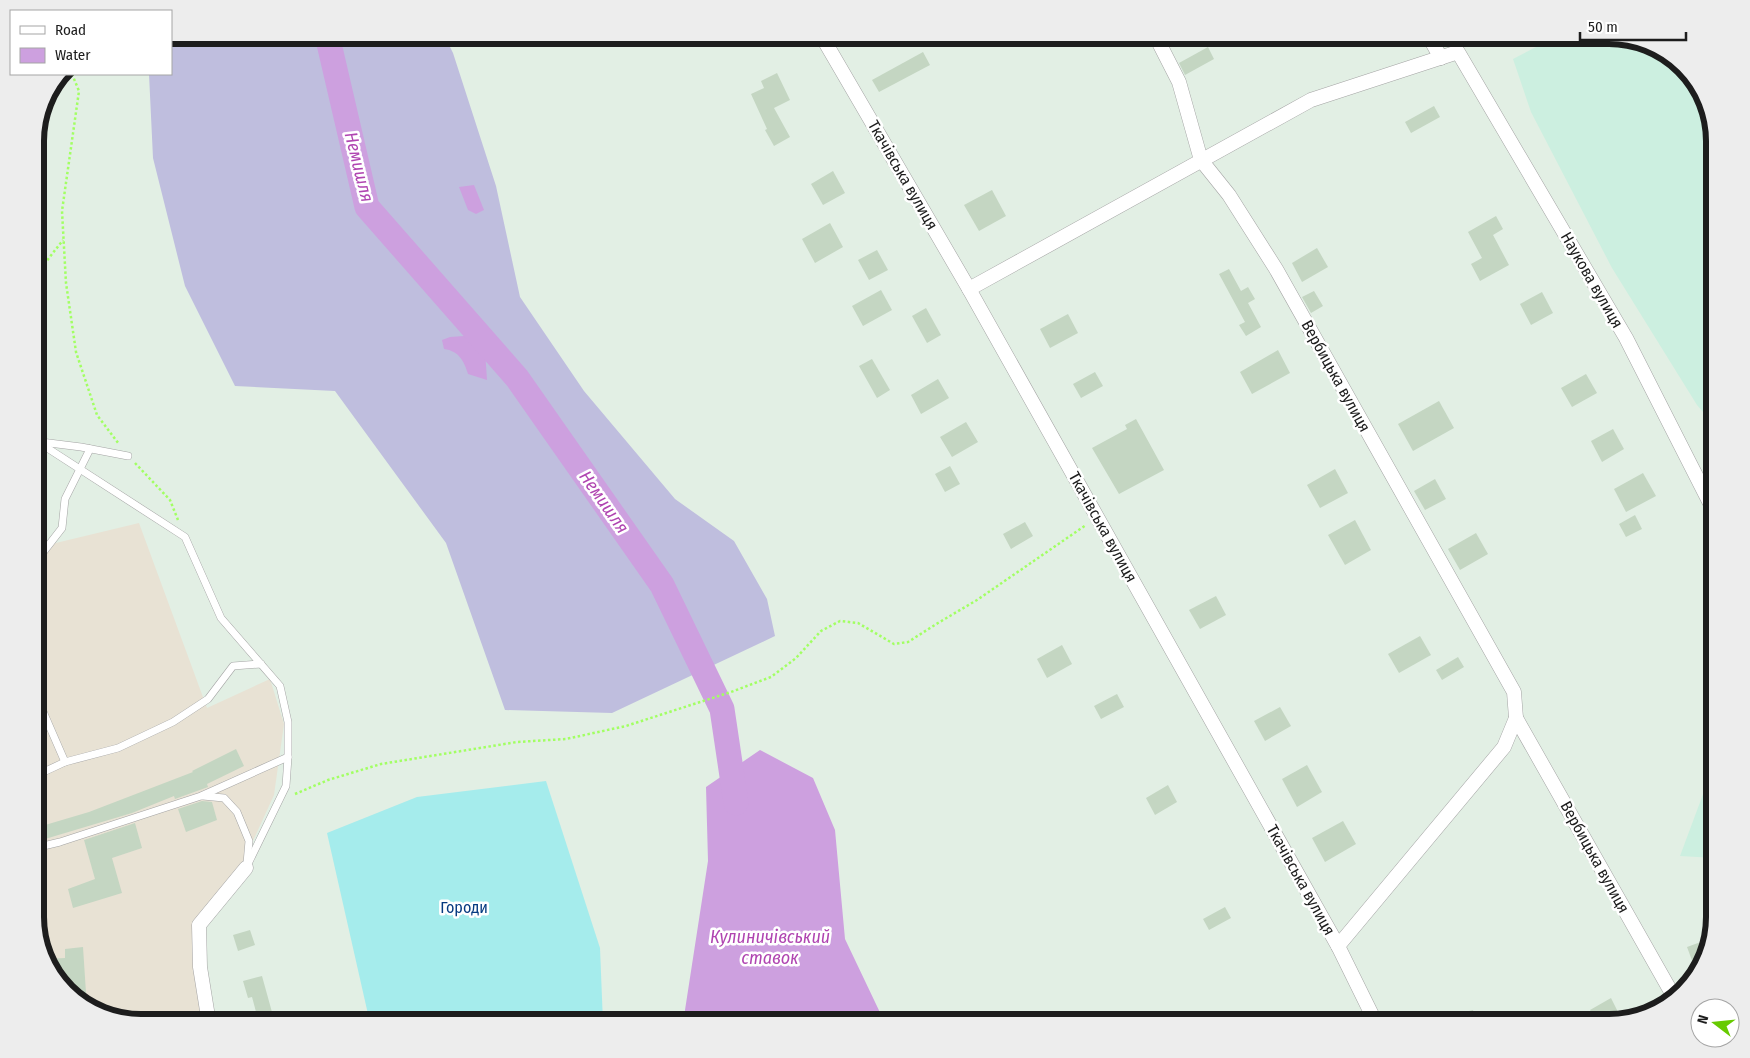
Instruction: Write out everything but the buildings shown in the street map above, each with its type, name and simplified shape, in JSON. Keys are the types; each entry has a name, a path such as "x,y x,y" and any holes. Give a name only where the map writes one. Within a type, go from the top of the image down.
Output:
{"street":[{"name":"Ткачівська вулиця","path":"827,44 970,288 1338,946 1372,1014"},
{"name":"Вербицька вулиця","path":"1160,44 1179,82 1201,160 1229,195 1276,269 1514,692 1516,718 1671,992"},
{"path":"1433,44 1441,58"},
{"path":"970,288 1311,100 1458,52"},
{"name":"Наукова вулиця","path":"1458,52 1626,338 1706,495"},
{"name":"Вербицька вулиця","path":"1338,946 1504,747 1516,718"},
{"path":"208,1014 200,967 199,926 246,868"}],"lane":[{"path":"44,443 128,456"},
{"path":"44,447 185,537 220,618 280,686 288,722 286,786 246,868"},
{"path":"44,551 62,528 65,499 78,468 90,449"},
{"path":"44,772 65,762 118,748 173,722 208,699 233,666 261,664"},
{"path":"44,714 65,762"},
{"path":"44,846 201,796 288,757"},
{"path":"201,796 224,798 237,812 249,841 246,868"}],"path":[{"path":"1458,52 1474,44"},
{"path":"72,75 79,90 62,211 66,283 76,352 97,416 128,456 170,500 185,537"},
{"path":"44,265 64,240"},
{"path":"279,800 328,780 381,764 517,742 566,739 626,726 731,692 771,676 796,658 821,631 840,621 858,623 894,644 908,642 977,600 1098,519"}],"shaded area":[{"path":"172,44 448,44 496,186 520,297 584,391 675,499 734,541 767,599 775,636 612,713 505,710 446,543 335,391 235,386 185,286 153,158 149,75 172,75"},
{"path":"139,523 207,708 270,679 284,724 274,795 241,867 194,926 207,1014 141,1014 116,1011 104,1007 82,994 68,981 60,971 49,948 44,924 44,546"}],"green space":[{"path":"1542,44 1609,44 1634,47 1658,57 1678,72 1696,98 1701,110 1706,134 1706,416 1697,405 1612,268 1531,112 1513,59"},
{"name":"Городи","path":"546,781 600,948 603,1014 368,1014 327,833 417,797"},
{"path":"1706,786 1706,857 1680,856"}],"water":[{"path":"474,185 484,210 476,214 468,210 459,187"},
{"path":"464,336 485,350 487,380 468,374 460,357 454,352 444,349 442,340 450,337"},
{"name":"Кулиничівський ставок","path":"760,750 813,778 835,830 845,939 881,1014 684,1014 708,861 706,787"}],"waterway":[{"name":"Немишля","path":"329,44 367,207 517,378 662,585 722,709 736,803"}]}
